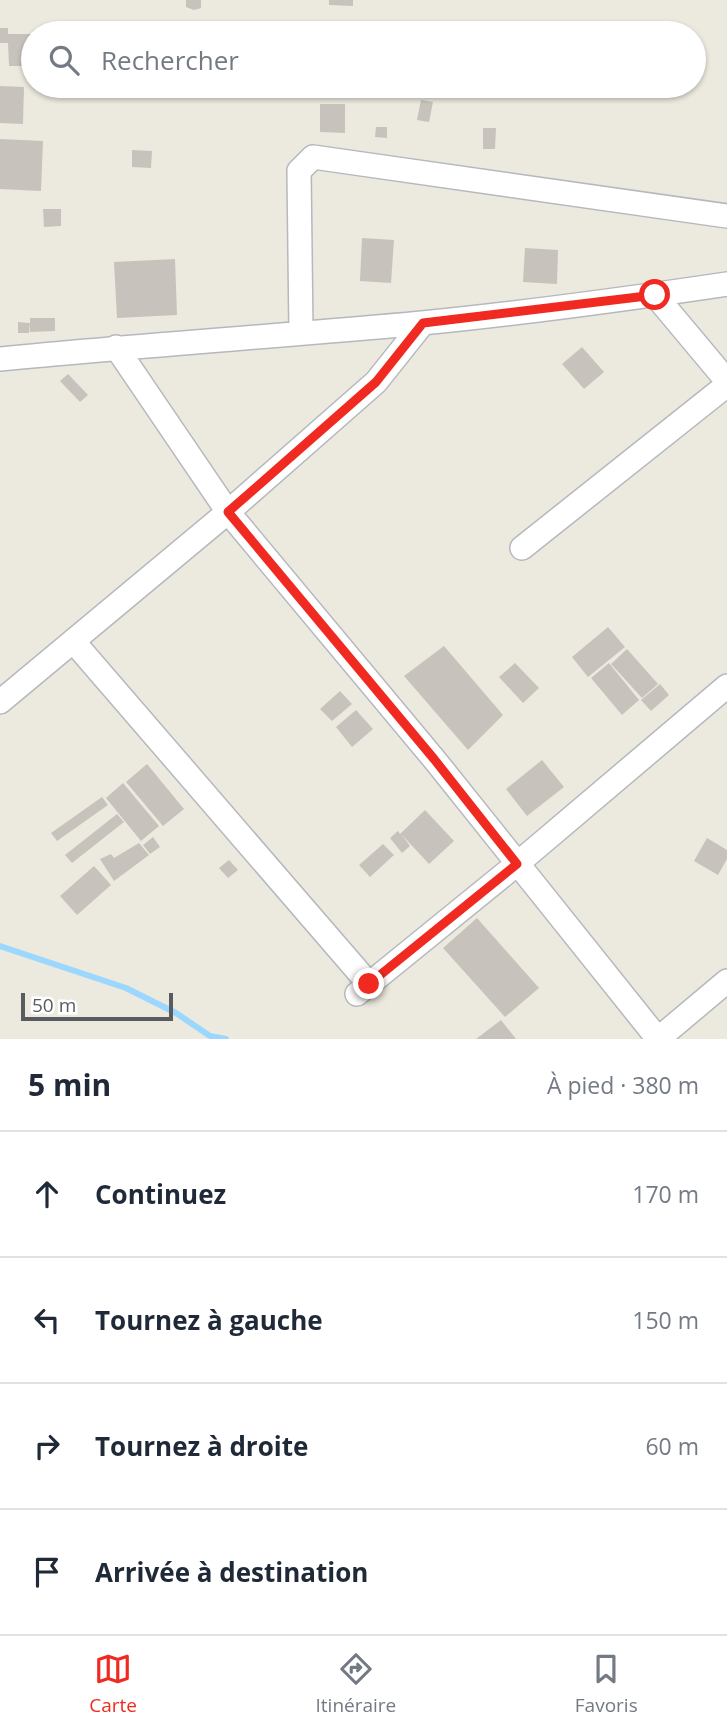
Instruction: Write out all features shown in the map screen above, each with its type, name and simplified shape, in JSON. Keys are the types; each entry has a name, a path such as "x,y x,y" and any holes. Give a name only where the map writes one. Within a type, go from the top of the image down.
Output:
{"street":[{"path":"302,332 299,171 313,157 727,216"},
{"path":"0,359 116,347 423,323 727,284"},
{"path":"523,548 727,383 655,295"},
{"path":"0,702 228,512 376,382 423,323"},
{"path":"116,347 228,512 434,759 658,1039 727,981"},
{"path":"73,641 363,989 517,864 727,686"}],"building":[{"path":"186,0 201,0 201,8 194,10 186,7"},
{"path":"329,0 353,0 353,6 329,5"},
{"path":"0,28 8,28 8,34 21,34 21,66 9,66 8,43 0,43"},
{"path":"0,86 21,87 21,98 24,98 23,124 0,123"},
{"path":"421,100 433,102 429,122 417,120"},
{"path":"320,104 345,104 345,133 320,132"},
{"path":"376,127 387,127 387,138 375,137"},
{"path":"483,128 496,128 495,149 483,149"},
{"path":"0,139 43,141 41,191 0,189"},
{"path":"132,150 152,151 151,168 132,167"},
{"path":"43,209 61,209 61,226 44,227"},
{"path":"362,238 394,240 391,283 360,281"},
{"path":"525,248 558,250 557,284 523,282"},
{"path":"175,259 177,315 117,318 114,262"},
{"path":"30,318 55,318 55,331 30,332"},
{"path":"18,322 30,323 29,333 18,333"},
{"path":"582,347 604,372 584,389 562,364"},
{"path":"68,374 88,395 80,402 60,381"},
{"path":"608,627 625,647 588,677 572,657"},
{"path":"444,646 503,715 468,750 404,676"},
{"path":"627,649 658,684 642,698 611,664"},
{"path":"515,663 539,688 523,703 499,677"},
{"path":"609,663 639,700 622,715 591,678"},
{"path":"660,684 669,695 651,711 641,700"},
{"path":"340,691 352,704 332,721 320,709"},
{"path":"356,710 373,729 352,747 336,727"},
{"path":"542,760 564,787 527,816 506,789"},
{"path":"147,764 184,809 163,826 126,782"},
{"path":"123,783 159,826 141,841 106,798"},
{"path":"102,797 108,805 57,841 51,833"},
{"path":"425,810 454,841 429,864 402,835 410,846 402,853 390,838 398,831 400,834"},
{"path":"117,814 124,822 72,863 65,855"},
{"path":"153,837 160,847 150,854 143,845"},
{"path":"707,838 727,850 727,859 718,875 694,861"},
{"path":"139,843 149,855 114,881 100,859 111,854 114,858"},
{"path":"383,844 394,855 370,877 359,865"},
{"path":"229,860 238,870 228,878 219,868"},
{"path":"94,866 111,885 77,915 60,896"},
{"path":"477,918 539,988 505,1017 443,948"},
{"path":"501,1020 516,1039 476,1039"}],"waterway":[{"path":"0,946 126,988 176,1013 210,1036 226,1039"}],"route":[{"path":"369,984 517,864 434,759 228,512 376,382 423,323 655,295"}]}
